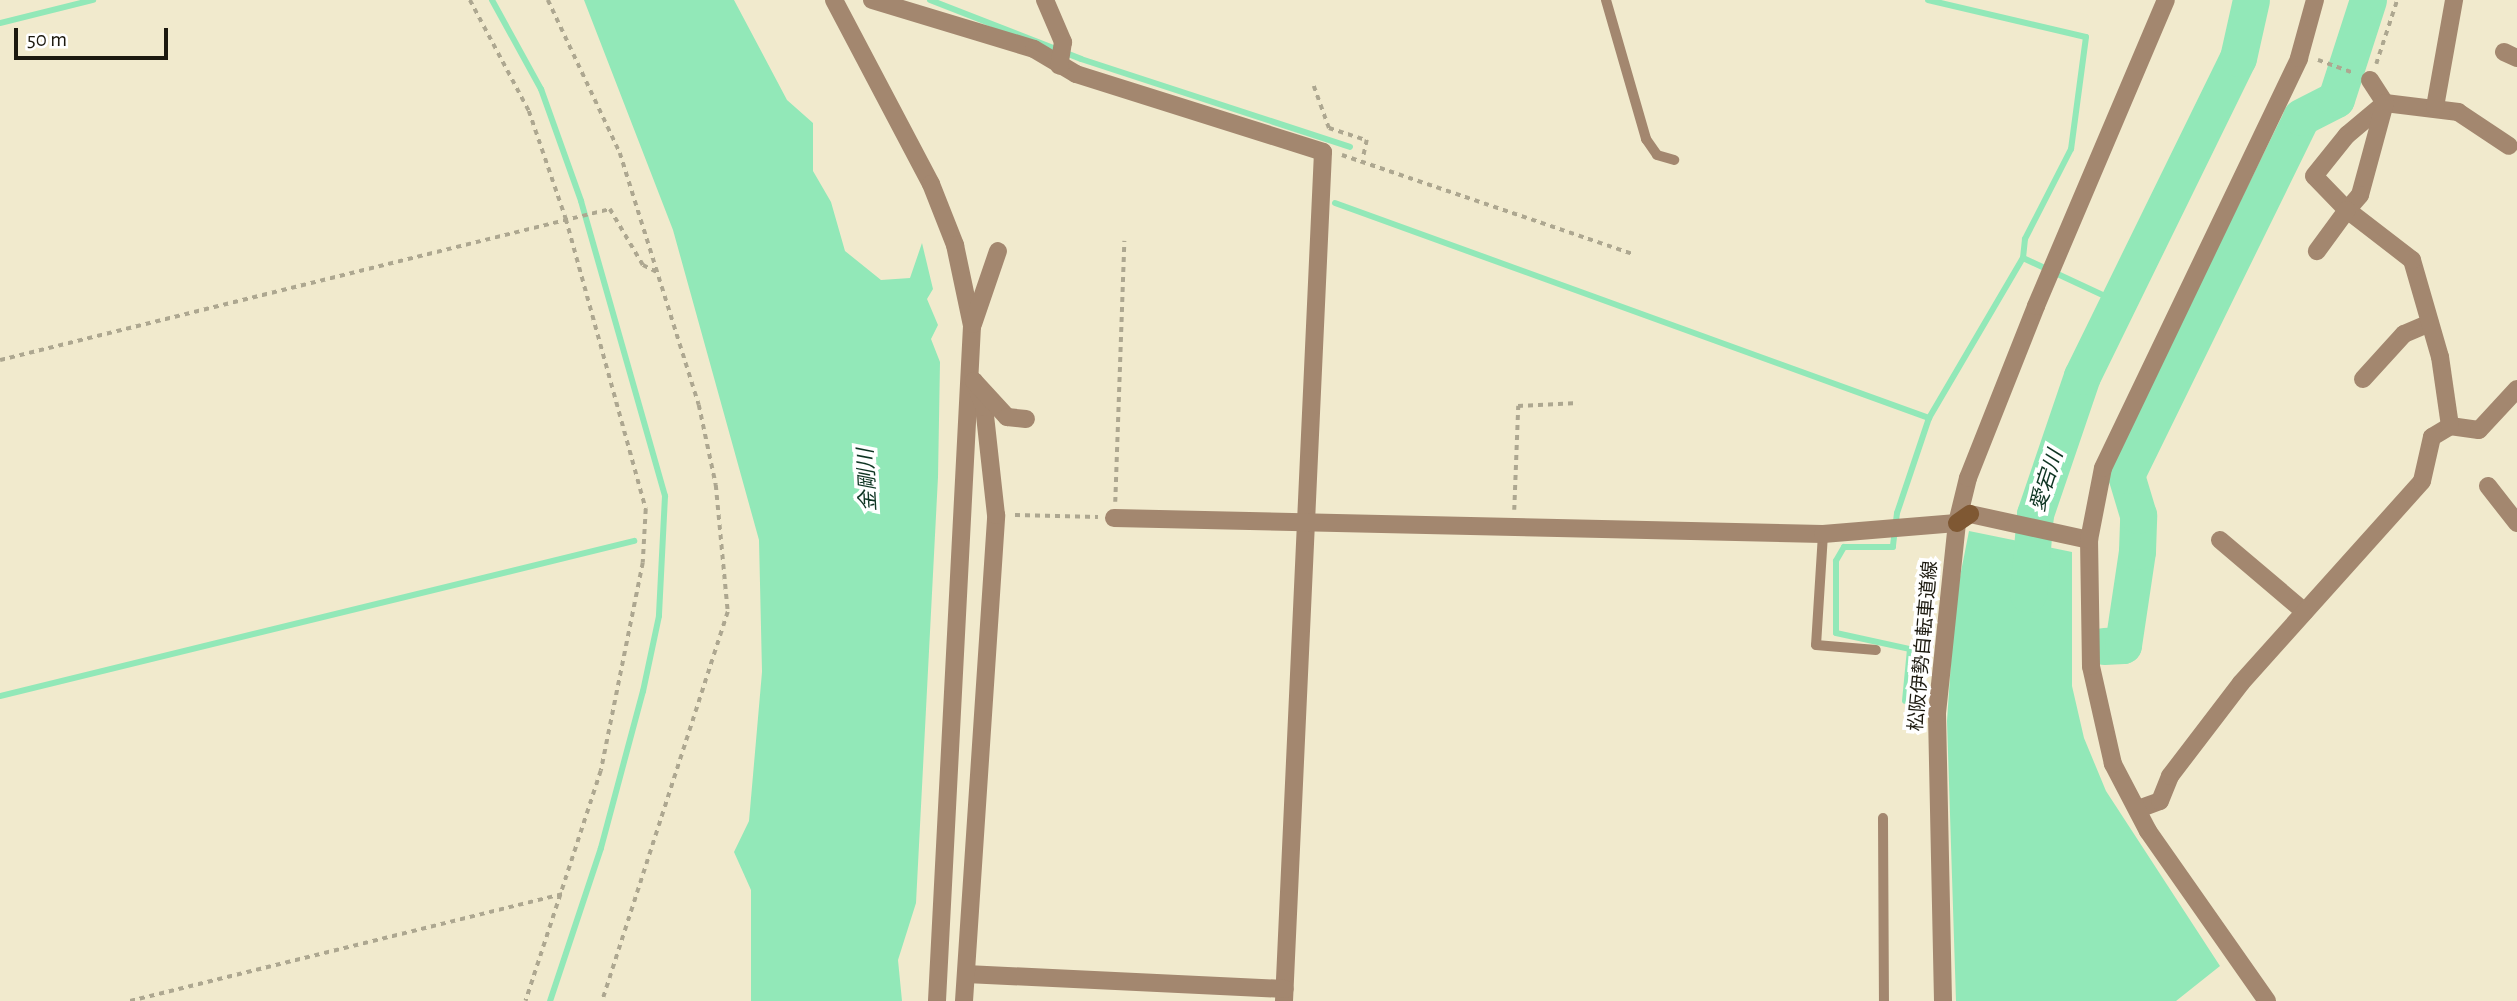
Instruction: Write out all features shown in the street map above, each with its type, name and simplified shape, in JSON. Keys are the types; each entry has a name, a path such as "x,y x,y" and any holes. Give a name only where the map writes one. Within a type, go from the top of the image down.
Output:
{"street":[{"path":"872,0 1061,56 1323,152 1284,995 966,974"},
{"path":"1045,0 1061,56"},
{"name":"松阪伊勢自転車道線","path":"1943,1001 1937,713 1968,478 2046,284 2166,0"},
{"path":"2267,1001 2148,831 2141,808 2123,788 2095,699 2089,541 2103,468 2299,58 2315,0"},
{"path":"2435,107 2454,0"},
{"path":"837,1 931,184 955,246 972,326 974,382 937,1001"},
{"path":"2317,251 2360,195 2385,103 2370,80"},
{"path":"2450,426 2430,323 2412,260 2347,209 2314,176 2347,135 2385,103 2435,107 2458,112 2514,143"},
{"path":"972,326 998,251"},
{"path":"2363,379 2404,334 2430,323"},
{"path":"974,382 1007,417 1026,419"},
{"path":"964,1001 996,515 984,407 974,382"},
{"path":"2141,808 2160,801 2178,766 2305,612 2422,481 2432,437 2450,426 2479,430 2517,389"},
{"path":"2488,486 2517,523"},
{"path":"1114,518 1823,534 1912,530 1964,519 2089,541"},
{"path":"2220,540 2305,612"}],"lane":[{"path":"1606,0 1646,139 1657,155 1674,160"},
{"path":"1823,534 1816,645 1876,650"},
{"path":"1883,818 1884,1001"}],"path":[{"path":"470,0 529,111 566,219 646,509 625,667 564,894 526,1001"},
{"path":"548,0 620,153 657,272 716,485 729,612 603,1001"},
{"path":"2308,56 2370,80 2398,0"},
{"path":"1314,86 1329,128 1367,140 1363,159"},
{"path":"1323,152 1363,159 1632,254"},
{"path":"0,360 610,209 643,265 657,272"},
{"path":"996,515 1114,518 1124,242"},
{"path":"1507,528 1514,516 1518,405 1578,403"},
{"path":"130,1001 564,894"}],"water":[{"name":"金剛川","path":"584,0 734,0 787,100 813,123 813,171 831,202 845,251 881,280 910,278 922,243 933,289 927,299 938,325 931,339 940,362 938,477 916,903 898,960 902,1001 751,1001 751,890 734,852 749,821 762,672 759,540 673,230"},
{"path":"1969,531 2072,552 2072,686 2084,738 2106,791 2220,966 2176,1001 1956,1001 1947,721 1955,602"}],"waterway":[{"path":"0,23 93,0"},
{"path":"492,0 541,89 581,201 665,496 659,616 643,691 601,848 550,1001"},
{"path":"930,0 1081,59 1350,147"},
{"path":"1928,0 2086,37 2071,149 2025,239 2023,258 2118,302"},
{"name":"愛宕川","path":"2028,594 2035,514 2082,376 2238,58 2251,0"},
{"path":"2104,646 2123,645 2137,551 2138,515 2126,475 2301,117 2336,99 2368,0"},
{"path":"1335,203 1929,418 1897,513 1893,547 1844,547 1836,561 1836,633 1910,649 1905,701"},
{"path":"1929,418 2023,258"},
{"path":"0,696 634,541"}]}
